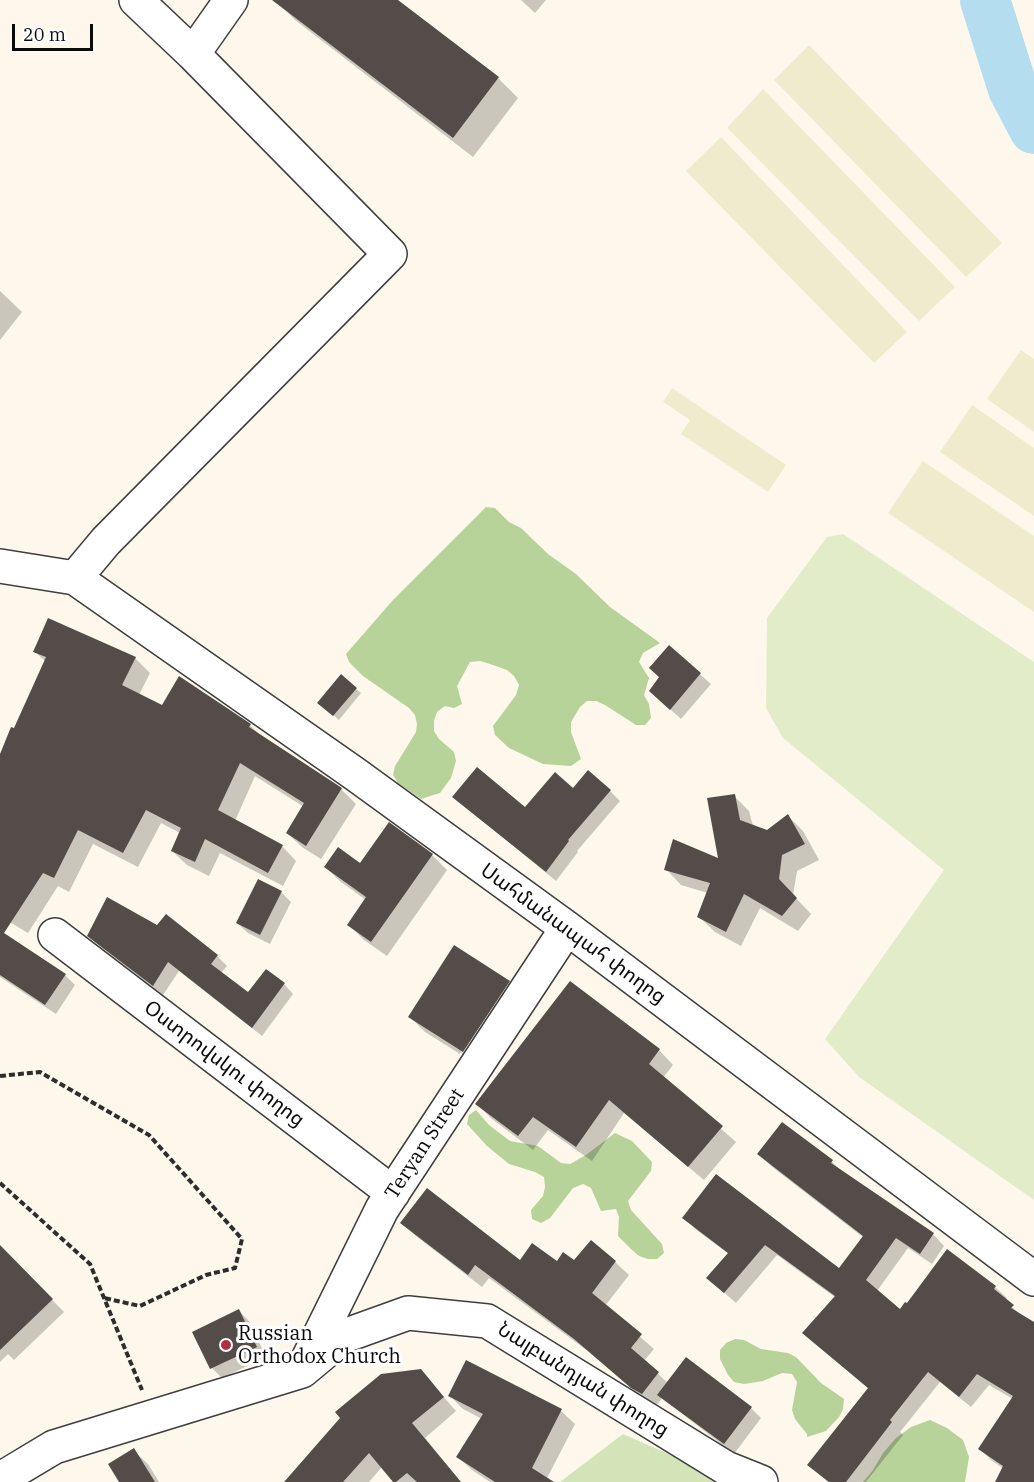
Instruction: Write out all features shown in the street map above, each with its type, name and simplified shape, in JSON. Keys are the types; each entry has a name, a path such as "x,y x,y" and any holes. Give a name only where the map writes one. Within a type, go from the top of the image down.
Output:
{"street":[{"path":"0,566 75,578 106,541 390,254 193,54 136,0"},
{"path":"193,54 231,0"},
{"name":"Սահմանապահ փողոց","path":"75,578 355,774 567,928 1034,1279"},
{"name":"Teryan Street","path":"302,1371 382,1209 567,928"},
{"name":"Օստրովսկու փողոց","path":"55,935 393,1193"},
{"name":"Նալբանդյան փողոց","path":"1,1482 9,1474 54,1447 302,1371 344,1336 408,1313 487,1321 726,1468 761,1482"}],"path":[{"path":"0,1076 40,1072 149,1135 242,1239 235,1268 206,1275 140,1306 104,1298"},
{"path":"0,1183 90,1264 153,1416"}],"shaded area":[{"path":"809,45 1002,243 966,277 774,80"},
{"path":"763,89 955,287 919,321 727,128"},
{"path":"721,137 907,332 874,363 686,171"},
{"path":"1021,350 1034,359 1034,432 987,399"},
{"path":"672,388 786,465 768,492 681,434 690,420 663,402"},
{"path":"972,405 1034,448 1034,516 940,452"},
{"path":"923,461 1034,536 1034,612 888,513"}],"green space":[{"path":"486,507 495,508 509,522 521,528 548,554 576,574 610,607 660,643 643,653 639,662 649,678 644,695 649,704 651,718 645,725 636,725 605,705 596,701 587,701 580,707 571,722 571,732 581,759 571,766 543,764 509,748 495,735 493,726 516,695 519,685 514,676 507,670 490,664 480,661 470,662 457,686 462,704 454,708 445,706 437,712 434,721 434,731 439,739 454,752 456,761 451,778 440,793 421,799 398,783 393,775 395,766 416,732 415,715 409,708 363,676 349,662 346,654 393,600"},
{"path":"843,534 1034,662 1034,1200 859,1077 825,1039 944,870 783,738 766,708 767,618 827,537"},
{"path":"476,1110 489,1125 510,1141 538,1146 561,1163 570,1164 615,1133 632,1141 652,1162 651,1171 628,1201 631,1210 662,1244 664,1253 657,1259 639,1256 618,1236 619,1217 616,1209 601,1211 591,1188 583,1184 573,1188 550,1218 541,1223 532,1219 531,1210 543,1196 544,1177 509,1164 487,1146 467,1124 469,1115"},
{"path":"735,1339 744,1340 761,1349 788,1353 796,1357 821,1383 844,1399 839,1417 826,1431 807,1437 792,1410 797,1382 792,1374 782,1373 763,1381 744,1384 734,1382 728,1375 720,1359 720,1350 726,1343"},
{"path":"930,1420 947,1428 963,1440 969,1457 965,1482 863,1482 896,1438 911,1427"},
{"path":"623,1434 732,1482 560,1482"}],"building":[{"path":"272,0 398,0 499,77 453,138"},
{"path":"48,618 136,657 122,685 162,705 179,676 251,724 249,727 342,788 306,846 286,833 304,803 240,763 218,810 283,845 268,873 205,839 195,862 171,851 181,828 146,810 123,853 78,830 54,878 43,873 4,933 66,974 45,1005 0,975 0,754 46,657 33,652"},
{"path":"669,645 701,673 670,710 649,691 659,677 649,668"},
{"path":"341,674 357,688 333,716 317,703"},
{"path":"477,767 525,807 555,772 573,788 588,770 611,790 568,840 546,872 452,797"},
{"path":"735,794 740,820 767,830 788,814 805,844 782,855 779,879 797,898 782,916 744,894 726,932 697,917 710,883 664,870 673,839 718,858 707,798"},
{"path":"389,822 433,854 371,942 347,925 366,897 324,867 338,847 360,863"},
{"path":"258,879 282,891 260,935 236,923"},
{"path":"107,897 157,925 166,914 218,955 211,964 248,992 266,969 285,983 252,1028 168,962 153,986 87,936"},
{"path":"454,945 510,981 463,1052 408,1017"},
{"path":"570,981 660,1049 649,1064 723,1126 688,1167 609,1100 576,1147 533,1117 518,1136 475,1104"},
{"path":"782,1122 833,1160 831,1163 934,1233 920,1254 896,1238 866,1280 900,1309 905,1302 907,1303 947,1249 996,1286 994,1289 1014,1305 1011,1308 1034,1322 1034,1482 995,1482 1003,1466 978,1449 1013,1396 977,1374 959,1397 928,1372 846,1482 829,1482 807,1465 868,1388 802,1333 835,1296 765,1245 724,1293 706,1278 728,1253 682,1218 716,1174 839,1268 863,1236 757,1154"},
{"path":"427,1188 520,1260 532,1243 557,1261 563,1252 574,1260 591,1240 616,1261 592,1293 642,1334 631,1348 659,1372 642,1394 631,1388 574,1339 475,1265 468,1275 400,1223"},
{"path":"0,1245 53,1299 0,1350"},
{"path":"239,1309 257,1347 210,1369 192,1332"},
{"path":"686,1357 752,1407 724,1444 657,1395"},
{"path":"466,1360 562,1409 532,1468 554,1482 495,1482 456,1457 483,1414 448,1396"},
{"path":"421,1369 444,1397 412,1423 461,1482 417,1482 407,1473 393,1482 369,1453 343,1482 284,1482 340,1418 335,1412 381,1374"},
{"path":"134,1448 155,1482 119,1482 108,1464"}],"waterway":[{"path":"985,0 1013,89 1034,129"}],"place":[{"name":"Russian Orthodox Church","path":"226,1345"}]}
